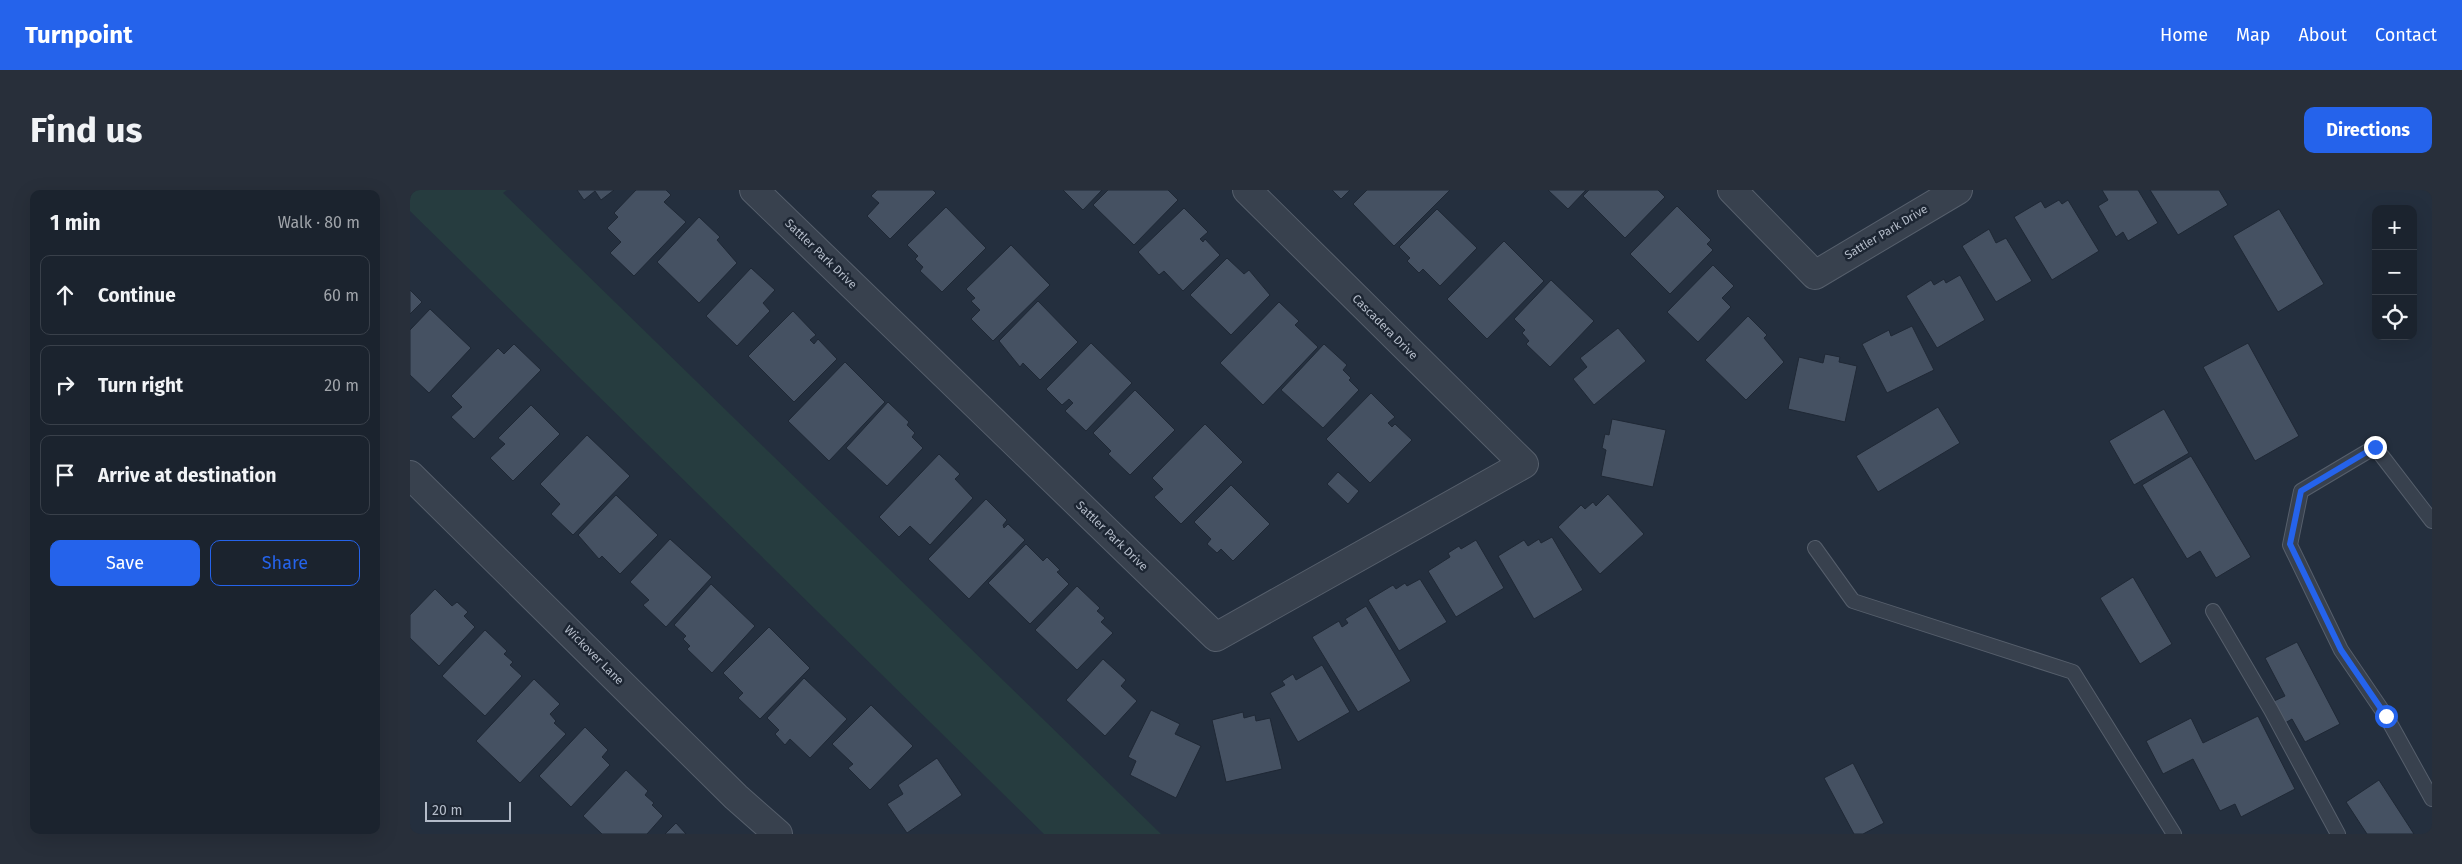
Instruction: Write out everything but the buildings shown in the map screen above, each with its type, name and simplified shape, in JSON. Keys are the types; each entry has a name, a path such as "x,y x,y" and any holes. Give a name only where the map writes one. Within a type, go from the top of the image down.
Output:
{"street":[{"name":"Sattler Park Drive","path":"754,190 1216,636 1524,464"},
{"name":"Cascadera Drive","path":"1246,190 1524,464"},
{"name":"Sattler Park Drive","path":"1732,190 1815,275 1958,190"},
{"name":"Wickover Lane","path":"410,475 736,797 778,834"}],"lane":[{"path":"2432,522 2375,447 2301,491 2290,544 2341,650 2386,716 2432,800"},
{"path":"1815,548 1853,601 2073,672 2174,834"},
{"path":"2213,611 2271,710 2338,834"}],"green space":[{"path":"410,190 507,190 503,193 1161,834 1044,834 410,211"}],"route":[{"path":"2375,447 2301,491 2290,544 2341,650 2386,716"}]}
